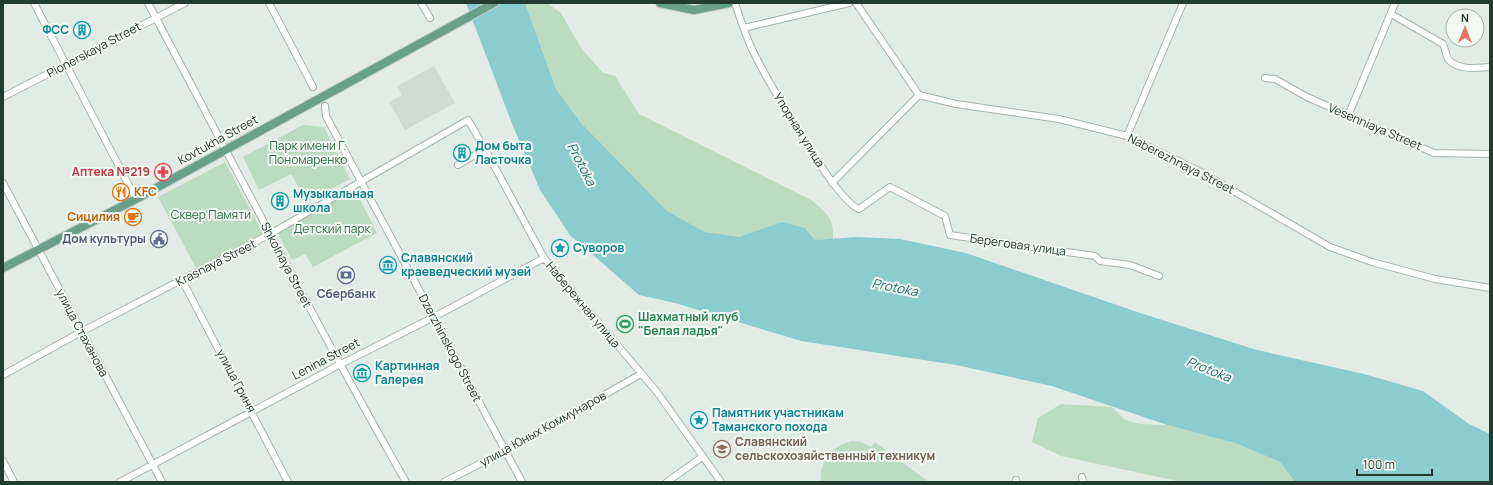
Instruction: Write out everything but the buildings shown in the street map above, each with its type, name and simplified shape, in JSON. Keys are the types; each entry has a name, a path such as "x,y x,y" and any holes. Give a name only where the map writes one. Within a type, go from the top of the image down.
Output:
{"main road":[{"name":"Kovtukha Street","path":"3,268 136,199 494,3"},
{"path":"660,3 694,10 729,3"}],"street":[{"path":"34,3 136,199"},
{"name":"Shkolnaya Street","path":"148,3 339,365 406,482"},
{"name":"Pionerskaya Street","path":"3,97 156,17 186,3"},
{"path":"269,3 313,87"},
{"path":"421,3 430,18"},
{"name":"Упорная улица","path":"735,3 752,49 782,103 832,182 852,206 859,209 890,187 894,190"},
{"path":"744,28 849,3"},
{"path":"832,182 919,95 856,3"},
{"path":"1128,136 1170,31 1183,3"},
{"path":"1348,116 1395,3"},
{"path":"1391,14 1443,44 1448,59 1458,66 1472,68 1490,67"},
{"name":"Vesenniaya Street","path":"1265,78 1275,79 1307,97 1348,116 1434,152 1490,154"},
{"name":"Naberezhnaya Street","path":"919,95 956,104 1059,119 1128,136 1199,171 1330,247 1372,262 1435,279 1490,288"},
{"name":"Dzerzhinskogo Street","path":"325,106 326,116 360,182 522,482"},
{"name":"Krasnaya Street","path":"3,375 270,234 468,120"},
{"name":"Набережная улица","path":"468,120 544,258 641,374"},
{"path":"458,165 485,149"},
{"name":"улица Стаханова","path":"3,183 162,482"},
{"name":"Береговая улица","path":"894,190 945,216 950,234 1095,256 1100,261 1130,264 1159,276"},
{"name":"Lenina Street","path":"120,482 339,365 434,318 544,258"},
{"name":"улица Гриня","path":"182,280 288,482"},
{"path":"641,374 657,392 721,482"},
{"name":"улица Юных Коммунаров","path":"444,482 506,450 641,374"},
{"path":"667,482 702,457"},
{"path":"3,461 14,482"}],"shaded area":[{"path":"434,66 455,103 405,130 389,102 402,95 397,86"}],"green space":[{"path":"525,3 547,3 561,13 581,48 603,73 615,76 639,114 811,200 828,216 832,226 833,239 815,240 808,231 782,222 739,238 705,232 667,211 581,123 556,89"},
{"name":"Парк имени Г. Пономаренко","path":"303,125 324,127 350,179 307,202 291,174 259,190 243,157"},
{"name":"Сквер Памяти","path":"225,162 263,233 196,268 158,197"},
{"name":"Детский парк","path":"355,190 377,233 313,267 305,254 292,260 277,232"},
{"path":"1061,404 1112,407 1125,420 1141,424 1167,425 1235,443 1280,462 1295,482 1182,482 1061,456 1032,442 1038,418"},
{"path":"852,441 861,442 871,447 875,442 929,482 821,482 822,467 828,455 838,446"}],"water":[{"name":"Protoka","path":"466,3 525,3 556,89 581,123 667,211 705,232 739,237 782,222 805,228 815,240 857,237 900,239 966,253 1137,312 1257,350 1364,374 1423,391 1469,424 1490,434 1490,482 1295,482 1280,462 1235,443 1167,425 1052,386 956,365 801,341 675,303 639,295 570,235 540,190 513,126"}],"place":[{"name":"ФСС","path":"82,30"},
{"name":"Дом быта Ласточка","path":"462,153"},
{"name":"Аптека №219","path":"163,172"},
{"name":"KFC","path":"121,192"},
{"name":"Музыкальная школа","path":"280,201"},
{"name":"Сицилия","path":"133,217"},
{"name":"Дом культуры","path":"159,239"},
{"name":"Суворов","path":"560,248"},
{"name":"Славянский краеведческий музей","path":"388,265"},
{"name":"Сбербанк","path":"346,275"},
{"name":"Шахматный клуб \"Белая ладья\"","path":"625,324"},
{"name":"Картинная Галерея","path":"362,373"},
{"name":"Памятник участникам Таманского похода","path":"699,420"},
{"name":"Славянский сельскохозяйственный техникум","path":"722,449"}]}
